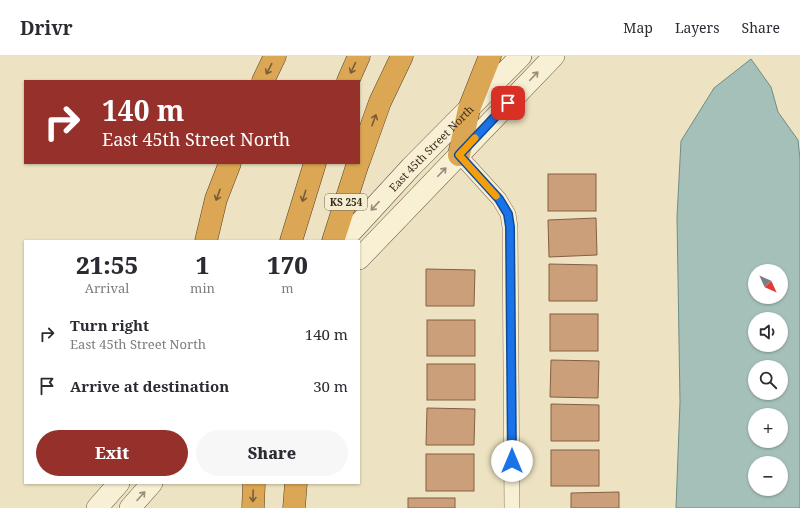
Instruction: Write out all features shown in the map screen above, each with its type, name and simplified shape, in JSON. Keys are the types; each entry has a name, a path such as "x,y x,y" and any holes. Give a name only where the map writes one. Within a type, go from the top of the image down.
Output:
{"highway":[{"path":"263,80 275,56"},
{"path":"348,80 359,56"},
{"name":"KS 254","path":"360,157 380,102 402,56"},
{"path":"459,155 469,109 490,56"},
{"path":"206,240 216,199 230,164"},
{"path":"292,235 315,164"},
{"name":"KS 254","path":"333,240 358,164"},
{"path":"253,508 254,484"}],"street":[{"name":"East 45th Street North","path":"344,240 411,167 521,56"},
{"path":"360,258 554,56"},
{"path":"459,155 499,199 508,214 510,227 512,508"},
{"path":"97,508 118,484"},
{"path":"130,508 151,484"}],"water":[{"path":"751,59 771,87 778,112 798,140 800,159 800,508 676,508 680,402 677,217 681,141 714,88"}],"building":[{"path":"548,174 596,174 596,211 548,211"},
{"path":"596,218 597,255 549,257 548,220"},
{"path":"549,264 597,265 597,301 549,301"},
{"path":"426,269 475,270 474,306 426,306"},
{"path":"550,314 598,314 598,351 550,351"},
{"path":"427,320 475,320 475,356 427,356"},
{"path":"551,360 599,361 598,398 550,397"},
{"path":"427,364 475,364 475,400 427,400"},
{"path":"551,404 599,405 599,441 551,441"},
{"path":"427,408 475,409 474,445 426,445"},
{"path":"551,450 599,450 599,486 551,486"},
{"path":"426,454 474,454 474,491 426,491"},
{"path":"619,492 619,508 571,508 571,493"},
{"path":"408,498 455,498 455,508 408,508"}],"slow traffic":[{"path":"475,138 459,155 496,196"}],"route":[{"path":"508,103 459,155 499,199 508,214 510,227 512,461"}]}
